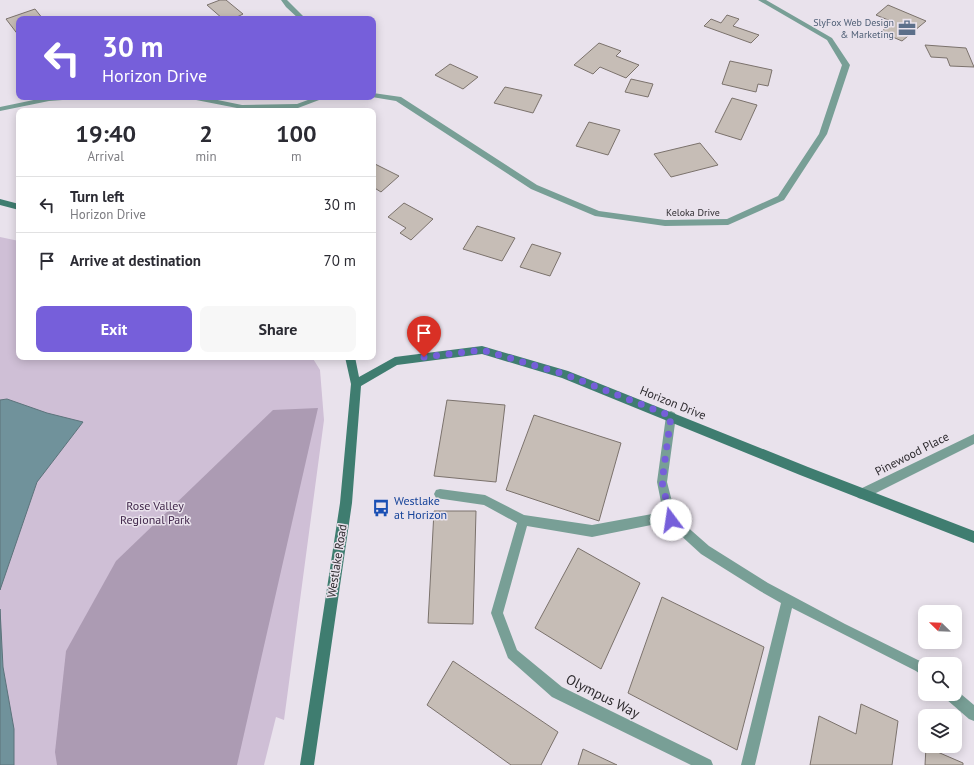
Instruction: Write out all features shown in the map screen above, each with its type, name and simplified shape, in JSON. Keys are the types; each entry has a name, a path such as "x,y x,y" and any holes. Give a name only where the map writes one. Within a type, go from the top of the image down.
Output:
{"street":[{"path":"284,0 288,6 300,16"},
{"name":"Keloka Drive","path":"376,95 398,99 534,187 598,214 665,223 728,222 781,198 823,134 846,65 830,39 761,0"},
{"path":"0,109 44,100"},
{"path":"206,100 242,107 298,106 315,100"},
{"path":"0,202 16,206"},
{"name":"Horizon Drive","path":"356,384 395,361 482,350 564,374 804,471 974,537"},
{"name":"Westlake Road","path":"307,765 346,503 356,384 351,360"},
{"path":"671,416 662,482 671,520 705,550 788,600 918,666"},
{"name":"Pinewood Place","path":"862,494 974,439"},
{"path":"440,494 485,500 523,520 592,531 670,516"},
{"name":"Olympus Way","path":"523,520 497,613 512,654 556,692 706,765"},
{"path":"748,765 788,600"},
{"path":"959,701 974,714"}],"green space":[{"name":"Rose Valley Regional Park","path":"0,237 16,240 16,360 314,360 320,370 324,420 284,720 276,717 264,765 0,765"}],"shaded area":[{"path":"318,408 237,765 57,765 55,752 66,651 116,561 273,410"}],"water":[{"path":"7,399 47,413 83,422 37,482 0,590 0,400"},
{"path":"0,609 3,667 14,729 14,765 0,765"}],"building":[{"path":"220,0 226,0 243,14 239,16 220,16 207,5"},
{"path":"888,5 926,21 902,41 881,32 893,22 876,15"},
{"path":"35,9 41,16 16,16 16,32 6,19"},
{"path":"727,15 739,19 733,26 759,35 751,43 704,26 711,19 721,23"},
{"path":"599,43 621,51 616,56 639,65 626,78 600,67 593,74 574,65"},
{"path":"925,45 966,48 974,67 950,66 947,58 931,57"},
{"path":"730,61 772,70 768,86 758,84 756,92 722,84"},
{"path":"450,64 478,77 463,89 435,75"},
{"path":"631,79 653,84 648,97 625,92"},
{"path":"505,87 542,95 533,113 494,103"},
{"path":"732,98 757,105 741,140 715,132"},
{"path":"589,122 620,130 608,155 576,146"},
{"path":"700,143 718,165 671,177 654,154"},
{"path":"376,164 399,176 381,192 376,189"},
{"path":"404,203 433,219 411,240 400,233 406,228 388,217"},
{"path":"477,226 515,238 502,261 463,249"},
{"path":"532,244 561,253 550,276 520,267"},
{"path":"447,400 505,405 496,482 434,476"},
{"path":"534,415 621,443 599,521 506,490"},
{"path":"434,511 476,511 473,624 428,623"},
{"path":"578,548 640,583 601,669 535,628"},
{"path":"662,597 764,647 737,750 628,693"},
{"path":"453,661 558,732 541,765 511,765 427,705"},
{"path":"861,704 898,721 892,765 810,765 819,716 856,734"},
{"path":"583,749 617,765 578,765"},
{"path":"926,753 940,753 963,763 963,765 925,765"}],"place":[{"name":"SlyFox Web Design & Marketing","path":"907,28"},
{"name":"Westlake at Horizon","path":"381,508"}],"route":[{"path":"424,357 482,350 564,374 671,416 662,482 671,520"}]}
